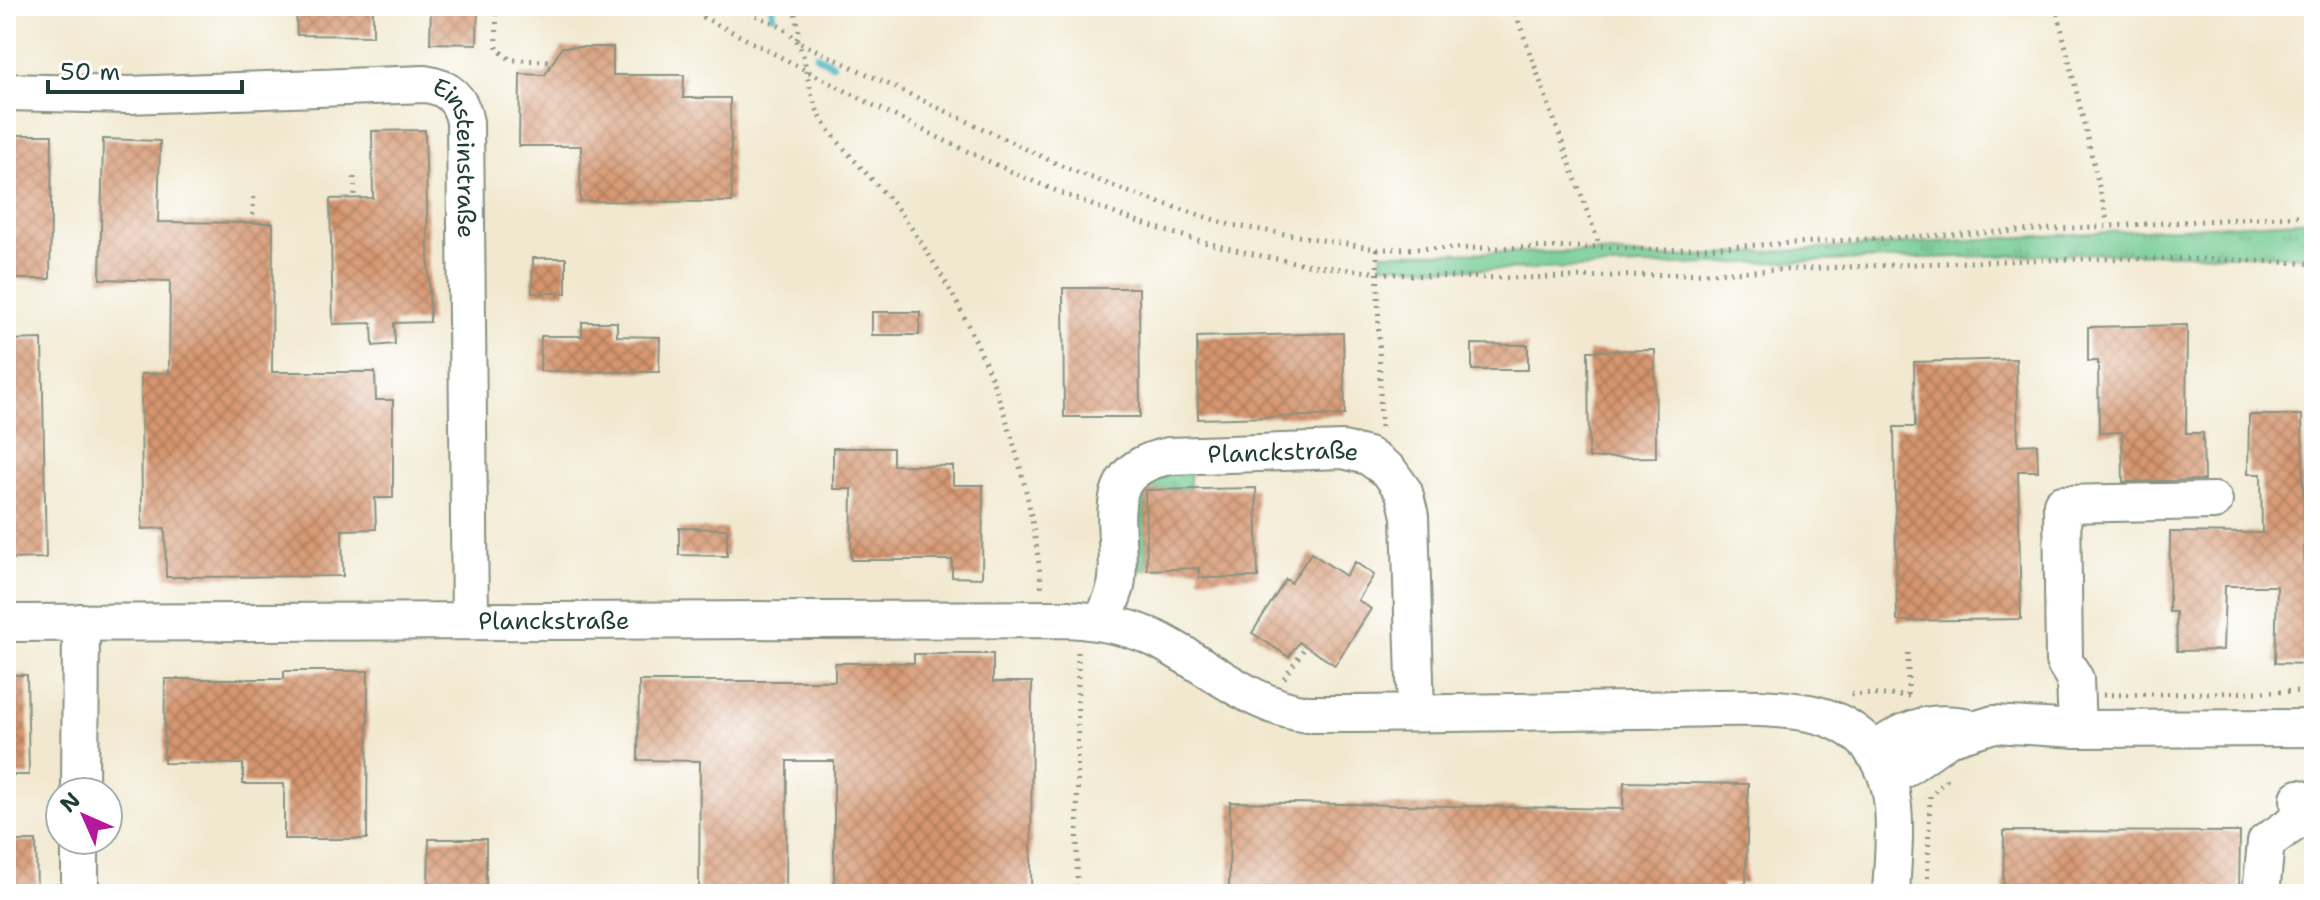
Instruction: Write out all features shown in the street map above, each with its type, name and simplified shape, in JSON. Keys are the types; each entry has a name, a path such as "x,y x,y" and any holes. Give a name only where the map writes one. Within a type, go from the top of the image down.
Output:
{"street":[{"name":"Einsteinstraße","path":"6,92 128,95 425,84 444,89 457,100 465,122 470,620"},
{"name":"Planckstraße","path":"1090,634 1116,585 1117,499 1126,481 1141,466 1169,456 1356,452 1389,471 1408,504 1416,713"},
{"path":"2077,729 2075,679 2064,661 2062,504 2214,501"},
{"name":"Planckstraße","path":"6,623 1044,619 1090,634 1156,639 1278,709 1307,714 1792,711 1839,722 1880,763"},
{"path":"80,776 81,622"},
{"path":"1891,894 1893,810 1880,763 1898,732 1932,724 2077,729 2314,728"},
{"path":"2261,894 2266,842 2300,819 2299,798"},
{"path":"80,856 80,894"}],"path":[{"path":"496,6 497,49 511,60 554,61"},
{"path":"681,6 1053,190 1130,219 1227,248 1303,264 1377,273 1497,278 2103,260 2314,264"},
{"path":"734,6 797,41 969,125 1139,196 1231,225 1377,249 1600,247 1666,250 2314,215"},
{"path":"793,6 808,89 822,119 884,191 920,242 981,350 1022,467 1035,528 1044,619"},
{"path":"1513,6 1600,247"},
{"path":"2056,6 2108,224"},
{"path":"354,177 355,198"},
{"path":"252,223 254,194"},
{"path":"1376,289 1377,249"},
{"path":"1077,894 1090,634"},
{"path":"1289,671 1306,646"},
{"path":"1908,653 1908,696"}],"green space":[{"path":"2314,220 2314,256 2103,253 1498,270 1382,265 1381,253 1599,252 1661,258"},
{"path":"1190,465 1190,489 1145,491 1147,570 1125,570 1134,486"}],"building":[{"path":"326,6 373,6 373,36 297,35 296,12 326,11"},
{"path":"431,6 478,6 477,44 430,43"},
{"path":"562,47 613,47 613,75 684,75 683,98 730,98 732,202 580,201 581,146 519,146 520,74 545,75"},
{"path":"425,130 430,322 394,323 395,344 373,346 372,323 333,324 330,199 373,198 372,131"},
{"path":"6,135 52,135 50,279 6,279"},
{"path":"103,139 160,141 158,222 273,223 272,372 375,372 376,400 393,400 393,498 375,498 376,529 342,530 343,576 166,577 165,528 142,529 141,374 169,373 170,281 100,279"},
{"path":"533,258 566,258 566,293 532,293"},
{"path":"1063,288 1139,288 1140,417 1064,417"},
{"path":"872,312 920,312 919,335 872,335"},
{"path":"582,322 617,322 617,336 660,337 659,372 540,371 541,336 582,336"},
{"path":"2187,325 2186,433 2203,433 2204,480 2123,482 2122,432 2099,433 2098,361 2088,361 2088,327"},
{"path":"1343,333 1345,415 1198,419 1197,337"},
{"path":"42,339 46,558 6,559 6,340"},
{"path":"1472,344 1528,345 1528,370 1472,370"},
{"path":"1655,350 1656,457 1589,458 1588,351"},
{"path":"2016,359 2018,445 2037,444 2038,471 2018,471 2021,619 1897,621 1894,427 1915,427 1914,362"},
{"path":"2249,415 2302,415 2306,664 2275,663 2277,586 2225,586 2223,650 2177,651 2176,612 2169,612 2170,532 2262,533 2261,474 2248,474"},
{"path":"833,448 893,448 893,465 953,466 953,485 983,485 982,578 952,577 952,560 851,560 852,489 833,489"},
{"path":"1256,488 1258,577 1199,578 1199,568 1147,570 1145,490"},
{"path":"679,528 727,529 727,556 679,555"},
{"path":"1311,553 1346,576 1355,562 1374,575 1358,600 1371,609 1335,665 1299,642 1289,657 1252,633 1286,579 1291,583"},
{"path":"914,654 993,654 993,682 1032,682 1031,894 834,894 834,761 787,761 786,894 699,894 700,761 638,760 639,681 835,681 835,663 914,663"},
{"path":"284,671 368,671 367,839 284,839 284,784 243,784 243,764 164,763 165,679 284,679"},
{"path":"6,675 27,675 29,775 6,775"},
{"path":"1624,782 1748,784 1746,884 1722,884 1723,894 1229,894 1230,802 1623,809"},
{"path":"2004,831 2240,832 2239,894 2003,894"},
{"path":"429,839 486,839 486,894 428,894"},
{"path":"6,841 36,841 37,894 6,894"}],"waterway":[{"path":"772,6 773,15"},
{"path":"817,56 832,64"}]}
